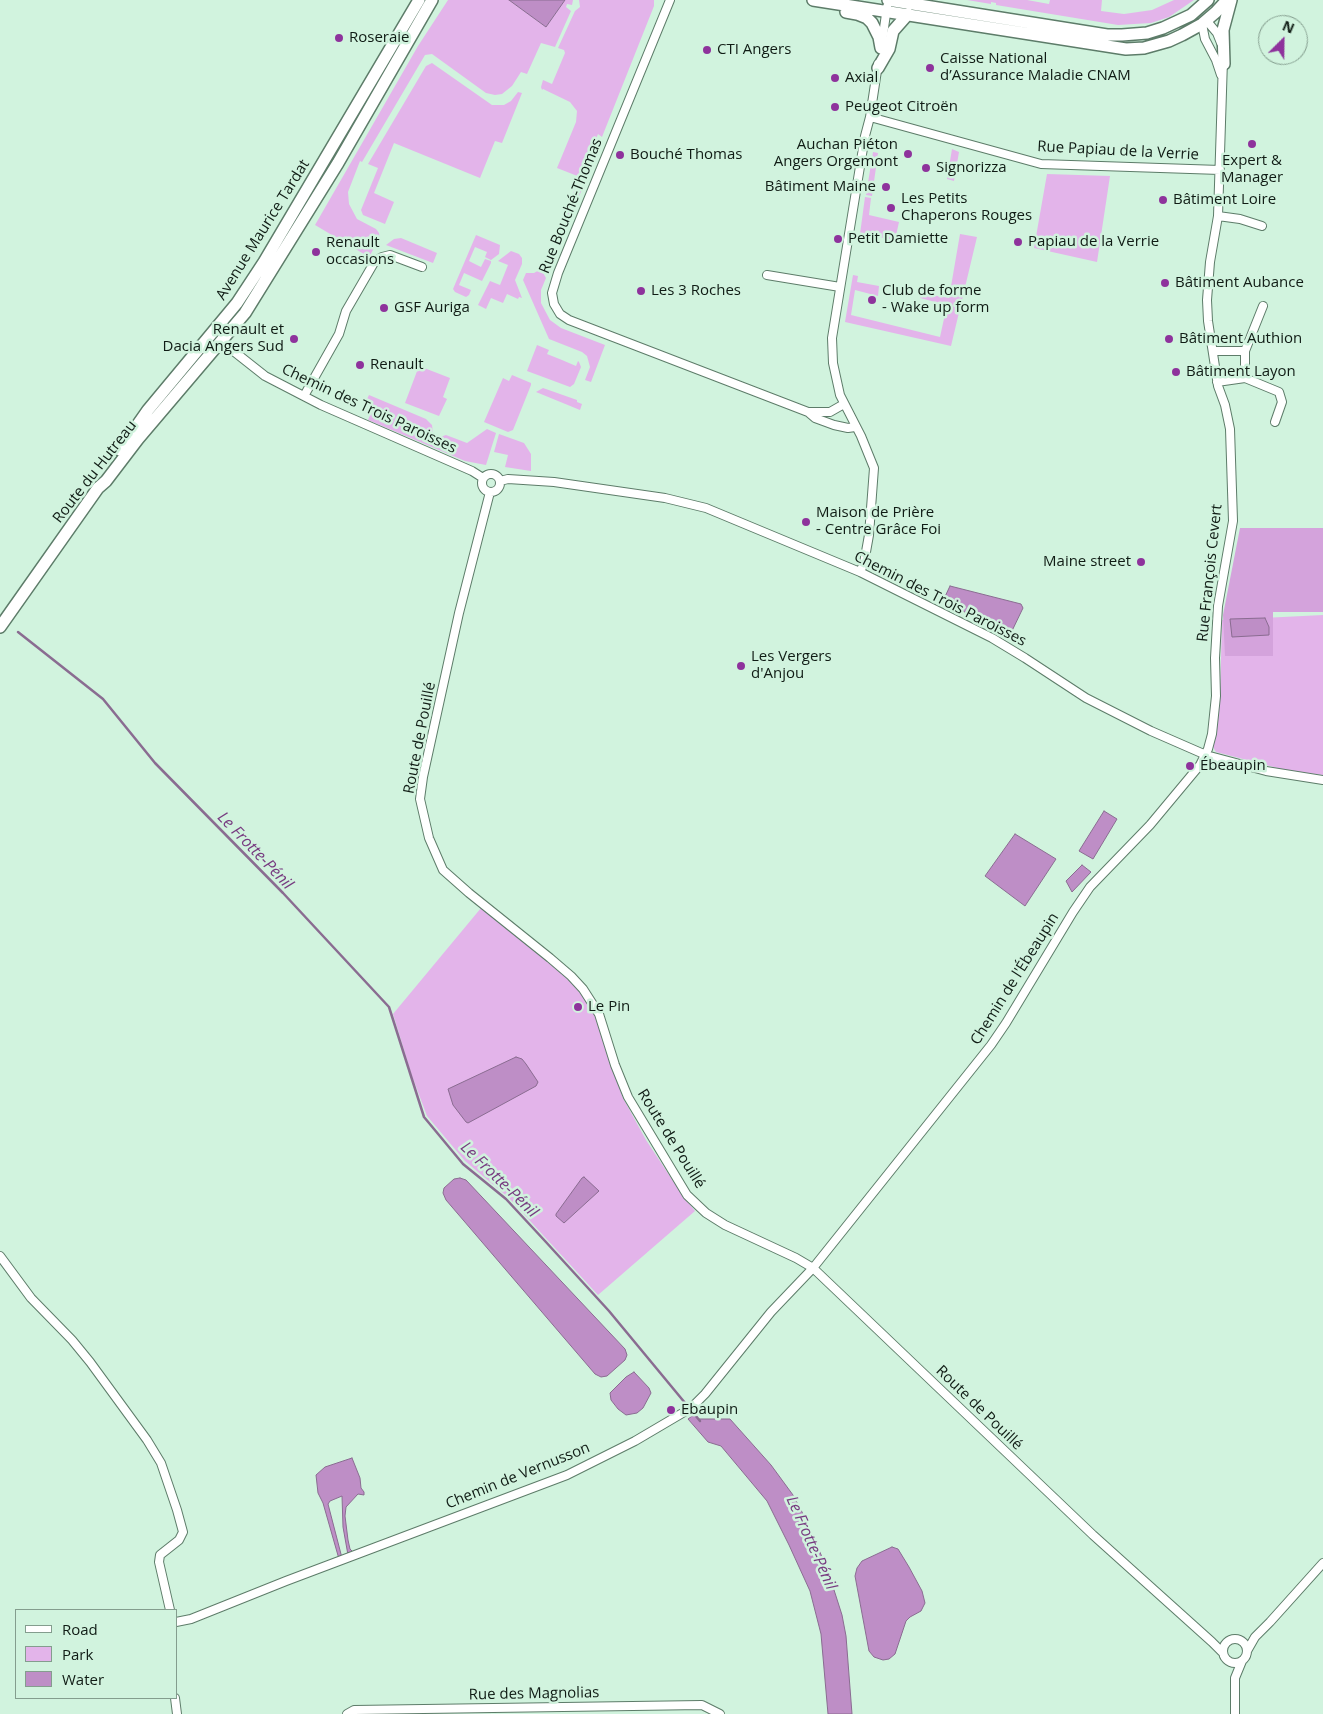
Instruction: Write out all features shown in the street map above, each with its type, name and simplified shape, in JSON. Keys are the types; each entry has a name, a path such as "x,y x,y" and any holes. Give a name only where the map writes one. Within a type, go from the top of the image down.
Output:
{"street":[{"name":"Avenue Maurice Tardat","path":"222,342 243,316 338,163 432,0"},
{"name":"Rue Bouché-Thomas","path":"670,0 558,274 552,293 554,304 560,314 569,320 808,412 815,418 834,425 848,428 855,427"},
{"path":"811,0 888,4 966,12 1107,34 1148,33 1178,22 1200,18 1216,0"},
{"path":"811,0 820,7 857,14 867,18 872,23 879,37 881,48"},
{"path":"929,0 961,4 966,12"},
{"path":"1200,18 1208,0"},
{"path":"888,4 908,14 1126,49 1144,48 1169,41 1229,0"},
{"path":"1224,64 1223,30 1229,0"},
{"name":"Avenue Maurice Tardat","path":"98,488 102,477 148,410 237,303 264,262 417,1"},
{"path":"860,572 864,563 868,542 874,472 873,463 844,404 837,385 832,338 864,136 870,117 888,4"},
{"path":"878,68 889,49 893,31 908,14"},
{"name":"Rue François Cevert","path":"1200,18 1217,33 1224,64 1218,216 1207,286 1208,321 1217,382 1230,429 1233,521 1225,575 1218,606 1215,658 1216,696 1212,734 1206,755"},
{"name":"Rue François Cevert","path":"1200,18 1205,40 1220,70 1223,97"},
{"name":"Rue Papiau de la Verrie","path":"870,117 1041,164 1220,170"},
{"path":"1218,216 1262,226"},
{"path":"304,396 339,334 346,311 375,262 382,256 390,255 422,267"},
{"path":"767,275 840,287"},
{"path":"1245,378 1244,351 1263,306"},
{"name":"Chemin des Trois Paroisses","path":"222,342 266,376 304,396 402,442 472,471 483,478"},
{"name":"Route du Hutreau","path":"0,627 98,488 106,481 138,439 222,342"},
{"path":"1213,351 1244,351"},
{"path":"1217,382 1245,378 1279,392 1282,402 1275,422"},
{"name":"Rue Bouché-Thomas","path":"808,412 830,412 844,404"},
{"path":"491,474 497,476 500,481 498,489 490,492 482,487 483,478 491,474"},
{"name":"Chemin des Trois Paroisses","path":"500,481 508,479 554,482 665,498 706,508 860,572 992,638 1086,698 1118,716 1206,755 1266,771 1323,780"},
{"name":"Route de Pouillé","path":"490,492 459,613 423,777 420,799 435,854 444,870 463,888 550,958 583,989 599,1014 615,1065 628,1097 687,1195 706,1213 725,1225 796,1258 813,1268 1093,1535 1222,1652"},
{"name":"Chemin de l'Ébeaupin","path":"813,1268 991,1045 1087,892 1176,795 1206,755"},
{"path":"0,1256 31,1298 72,1340 90,1362 147,1440 161,1463 183,1532 179,1540 160,1556 158,1562 170,1609"},
{"name":"Chemin de Vernusson","path":"178,1622 191,1619 286,1581 567,1475 635,1441 685,1413 698,1401 771,1312 813,1268"},
{"path":"1235,1714 1235,1678 1255,1637 1323,1563"},
{"path":"1235,1678 1222,1652 1223,1645 1233,1638 1241,1640 1255,1637"},
{"path":"1241,1640 1247,1651"},
{"path":"1212,1642 1226,1642"},
{"path":"1228,1661 1235,1663 1242,1661"},
{"path":"176,1699 177,1714"},
{"name":"Rue des Magnolias","path":"347,1714 354,1710 702,1705 720,1714"}],"green space":[{"path":"448,0 509,0 546,27 565,0 573,0 572,5 567,4 566,7 571,11 555,47 541,43 527,74 521,72 512,86 502,94 486,93 432,54 425,55 362,162 360,161 348,192 349,204 357,219 376,229 379,233 380,242 378,241 369,257 315,225 418,46"},
{"path":"579,0 654,0 654,6 602,137 598,134 593,146 598,149 596,155 564,233 559,227 580,177 557,168 576,122 577,111 570,102 542,90 541,87 543,80 552,84 565,53 564,50 558,48 575,11 580,7"},
{"path":"967,0 1027,0 1049,4 1050,0 1102,0 1101,11 1124,14 1152,10 1174,0 1194,0 1169,17 1151,23 1118,25 996,5 996,3 991,2 991,4"},
{"path":"432,63 492,105 504,105 511,101 518,92 522,93 502,143 495,141 480,178 394,143 374,193 394,202 385,224 363,215 361,210 378,168 368,164 426,66"},
{"path":"952,149 959,152 954,181 947,179"},
{"path":"873,152 878,153 872,196 866,195"},
{"path":"1047,174 1110,176 1097,262 1034,248"},
{"path":"865,197 871,198 869,215 899,222 895,240 860,234"},
{"path":"960,234 977,237 951,346 845,322 853,275 858,276 857,282 879,286 878,296 855,290 851,315 940,337 947,305 920,298 921,293 949,298"},
{"path":"476,235 500,245 499,254 491,260 485,257 487,252 475,247 469,261 481,267 485,259 491,261 491,263 482,281 464,273 459,285 471,290 466,297 455,292 453,289"},
{"path":"401,238 437,253 433,263 386,245 394,239"},
{"path":"511,251 519,254 522,258 522,264 515,280 522,298 519,297 518,299 507,294 503,303 491,298 486,309 478,305 490,281 500,285 508,265 498,261"},
{"path":"541,269 546,278 541,290 541,303 550,320 561,328 605,345 591,382 585,380 590,367 587,356 582,352 549,339 523,280 526,273 534,273"},
{"path":"537,345 549,350 547,354 576,366 579,362 581,367 574,384 570,387 527,371"},
{"path":"419,366 450,378 443,397 447,399 439,416 405,403"},
{"path":"512,375 531,383 531,385 513,430 508,432 484,422 503,378 509,381"},
{"path":"543,388 577,400 577,402 582,404 580,410 536,392"},
{"path":"369,395 426,419 432,425 433,434 440,437 446,435 467,443 487,429 496,433 486,465 465,461 368,420 370,415 361,411"},
{"path":"499,434 524,443 531,454 531,471 505,467 508,455 494,452"},
{"path":"1323,615 1323,775 1289,771 1216,752 1213,747 1220,698 1222,620"},
{"path":"481,908 565,975 588,1002 600,1027 623,1098 646,1140 695,1211 598,1295 509,1198 465,1161 427,1116 412,1076 393,1014"}],"shaded area":[{"path":"1240,528 1323,528 1323,612 1273,612 1273,656 1225,656 1223,615"}],"water":[{"path":"509,0 565,0 546,27"},
{"path":"950,586 1021,604 1023,608 1010,635 943,601"},
{"path":"1265,618 1269,627 1269,635 1232,637 1230,619"},
{"path":"1104,811 1117,819 1093,859 1079,851"},
{"path":"1015,834 1056,859 1025,906 985,876"},
{"path":"1082,865 1091,872 1072,892 1066,881"},
{"path":"516,1057 522,1059 526,1064 538,1082 536,1086 468,1123 466,1122 453,1105 448,1089"},
{"path":"584,1177 599,1191 564,1223 556,1214"},
{"path":"454,1179 466,1180 625,1349 627,1355 625,1360 607,1376 601,1377 595,1374 446,1200 443,1193 444,1188"},
{"path":"634,1372 649,1388 651,1393 643,1408 637,1413 626,1415 611,1400 610,1393 626,1377"},
{"path":"695,1414 698,1419 730,1419 771,1465 793,1495 802,1512 827,1568 842,1615 846,1636 852,1714 828,1714 821,1634 810,1591 767,1501 721,1446 708,1442 688,1419"},
{"path":"352,1458 364,1492 364,1495 358,1494 346,1507 345,1516 348,1540 350,1549 354,1553 348,1555 343,1527 342,1496 330,1501 328,1504 342,1558 339,1559 323,1503 318,1493 316,1475 325,1467"},
{"path":"892,1547 898,1549 909,1567 922,1591 925,1603 921,1611 906,1621 895,1654 889,1659 883,1660 874,1657 869,1651 855,1576 857,1568 862,1561"}],"waterway":[{"name":"Le Frotte-Pénil","path":"18,632 103,699 155,763 283,893 389,1007 424,1117 463,1164 506,1199 609,1311 700,1421"}],"place":[{"name":"Roseraie","path":"339,38"},
{"name":"CTI Angers","path":"707,50"},
{"name":"Caisse National d’Assurance Maladie CNAM","path":"930,68"},
{"name":"Axial","path":"835,78"},
{"name":"Peugeot Citroën","path":"835,107"},
{"name":"Expert & Manager","path":"1252,144"},
{"name":"Auchan Piéton Angers Orgemont","path":"908,154"},
{"name":"Bouché Thomas","path":"620,155"},
{"name":"Signorizza","path":"926,168"},
{"name":"Bâtiment Maine","path":"886,187"},
{"name":"Bâtiment Loire","path":"1163,200"},
{"name":"Les Petits Chaperons Rouges","path":"891,208"},
{"name":"Petit Damiette","path":"838,239"},
{"name":"Papiau de la Verrie","path":"1018,242"},
{"name":"Renault occasions","path":"316,252"},
{"name":"Bâtiment Aubance","path":"1165,283"},
{"name":"Les 3 Roches","path":"641,291"},
{"name":"Club de forme - Wake up form","path":"872,300"},
{"name":"GSF Auriga","path":"384,308"},
{"name":"Renault et Dacia Angers Sud","path":"294,339"},
{"name":"Bâtiment Authion","path":"1169,339"},
{"name":"Renault","path":"360,365"},
{"name":"Bâtiment Layon","path":"1176,372"},
{"name":"Maison de Prière - Centre Grâce Foi","path":"806,522"},
{"name":"Maine street","path":"1141,562"},
{"name":"Les Vergers d'Anjou","path":"741,666"},
{"name":"Ébeaupin","path":"1190,766"},
{"name":"Le Pin","path":"578,1007"},
{"name":"Ebaupin","path":"671,1410"}]}
